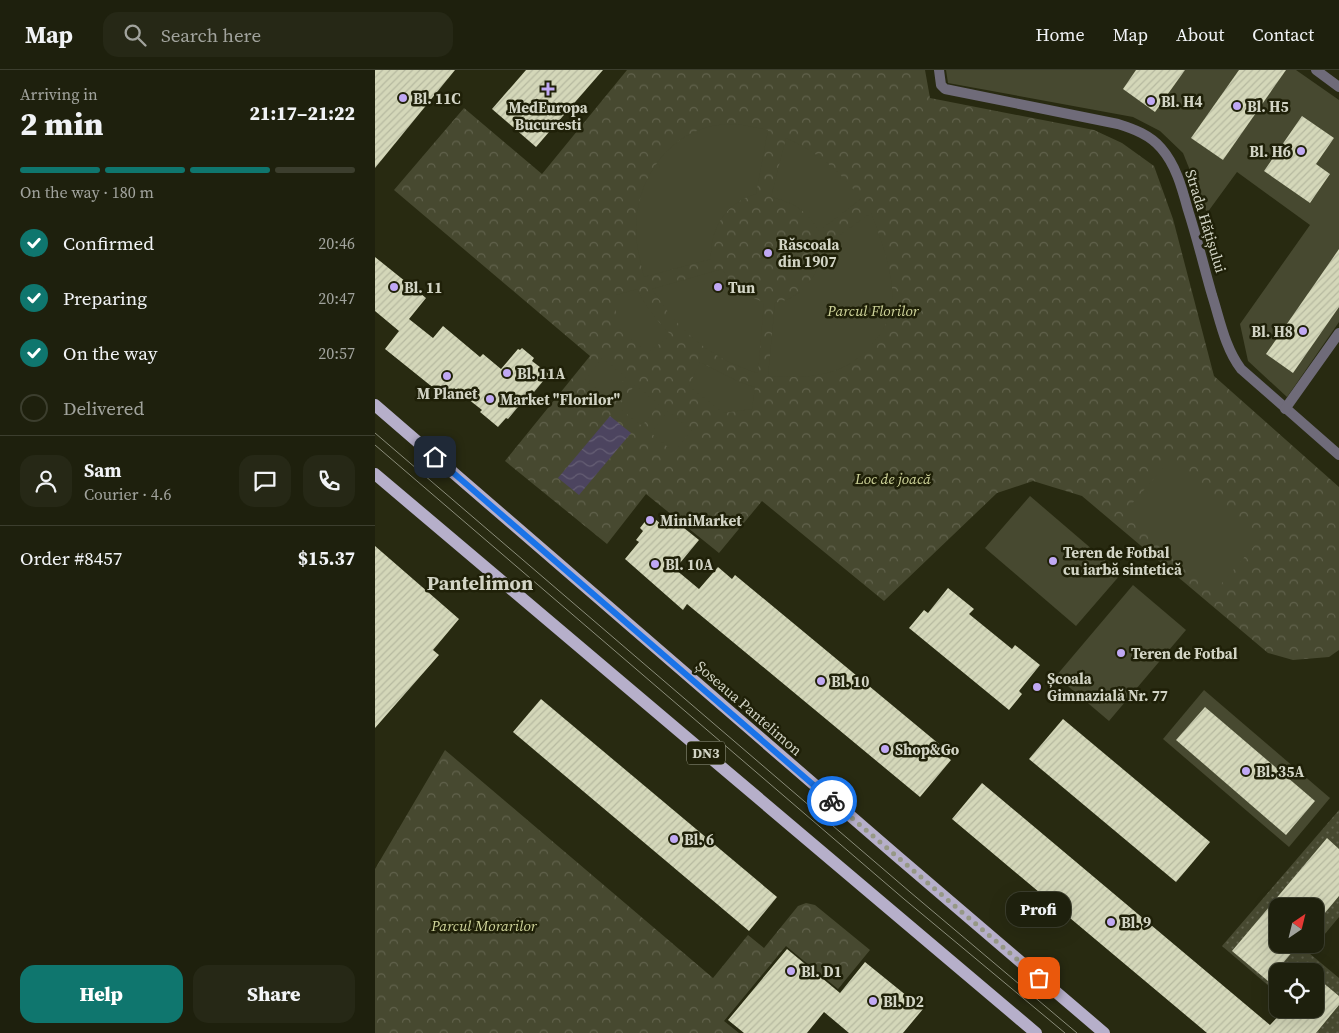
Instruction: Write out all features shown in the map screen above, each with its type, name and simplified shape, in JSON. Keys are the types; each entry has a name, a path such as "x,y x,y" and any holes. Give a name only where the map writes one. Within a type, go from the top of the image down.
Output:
{"main road":[{"name":"Șoseaua Pantelimon","path":"375,405 890,851 1104,1033"},
{"name":"DN3","path":"375,474 1036,1033"}],"street":[{"name":"Strada Hățișului","path":"939,70 941,85 945,89 1118,124 1134,129 1160,147 1173,167 1183,189 1229,349 1241,369 1339,455"},
{"path":"1316,70 1339,87"},
{"path":"1285,409 1339,333"}],"green space":[{"name":"Parcul Florilor","path":"627,70 925,70 930,98 1094,130 1122,143 1154,166 1173,219 1214,376 1339,487 1339,650 1329,657 1293,660 1268,653 1082,496 1033,481 997,493 884,601 762,501 719,553 646,494 607,544 505,461 590,356 394,190 464,108 542,174"},
{"path":"946,70 1296,70 1339,100 1339,322 1287,397 1248,361 1240,324 1310,225 1237,172 1207,213 1183,153 1160,131 1133,117 948,83"},
{"path":"738,124 768,130 756,194 736,203 722,218 713,237 711,259 644,277 637,241 637,212 647,180 655,166 665,153 692,133 711,126"},
{"path":"786,138 808,149 828,163 861,199 819,231 799,208 771,197"},
{"path":"871,213 887,261 892,288 893,300 891,310 881,332 863,354 839,369 812,376 768,376 775,303 793,297 801,291 808,284 817,268 820,259 820,249"},
{"path":"722,269 730,281 740,290 764,302 758,373 725,360 697,342 673,318 652,289"},
{"path":"637,289 652,314 671,335 647,353 616,326 616,295"},
{"path":"602,358 626,377 609,399 585,380"},
{"path":"700,362 739,382 755,387 752,409 723,413 689,386"},
{"path":"635,385 659,404 642,426 618,407"},
{"path":"668,411 692,430 674,452 651,433"},
{"path":"1169,461 1260,539 1215,591 1124,513"},
{"name":"Teren de Fotbal cu iarbă sintetică","path":"1030,496 1121,574 1076,626 985,548"},
{"name":"Teren de Fotbal","path":"1133,585 1186,630 1109,721 1056,676"},
{"name":"Bl. 35A","path":"1204,690 1330,798 1289,847 1163,739"},
{"name":"Parcul Morarilor","path":"445,750 713,978 748,935 764,948 798,906 806,903 815,905 870,950 838,989 786,946 724,1021 739,1033 375,1033 375,869"},
{"path":"1339,810 1339,917 1324,935 1324,898 1269,898 1269,953 1309,953 1321,963 1269,963 1269,986 1222,946"},
{"path":"1324,966 1339,978 1339,1033 1305,1033 1295,1018 1324,1018"}],"water":[{"path":"610,416 631,433 579,495 558,478"}],"building":[{"name":"Bl. 11C","path":"375,70 455,70 375,168"},
{"name":"MedEuropa Bucuresti","path":"526,70 603,70 536,147 492,109"},
{"name":"Bl. H4","path":"1136,70 1185,70 1155,112 1123,89"},
{"name":"Bl. H5","path":"1239,70 1286,70 1223,160 1191,138"},
{"name":"Bl. H6","path":"1302,116 1334,138 1316,164 1330,174 1310,203 1264,171"},
{"name":"Bl. H8","path":"1339,249 1339,307 1293,373 1266,354"},
{"name":"Bl. 11A","path":"375,257 426,298 409,319 433,338 443,326 480,357 483,354 501,369 518,349 522,348 534,358 532,361 549,374 534,392 532,390 508,419 506,418 498,427 480,412 482,410 454,388 446,398 385,349 399,331 375,311"},
{"name":"Bl. 10","path":"650,515 667,529 674,520 699,540 675,569 699,589 718,567 732,579 735,575 939,744 936,748 951,760 920,797 687,604 683,610 625,559 639,542 636,540 643,531 640,528"},
{"path":"375,546 459,619 433,650 439,655 375,728"},
{"path":"948,588 974,609 969,614 1012,649 1015,645 1040,665 1019,691 1022,694 1009,710 909,628 924,610 928,613"},
{"name":"Bl. 6","path":"541,699 777,897 749,931 513,732"},
{"name":"Bl. 35A","path":"1205,707 1315,801 1286,835 1176,740"},
{"path":"1063,719 1210,842 1176,882 1029,759"},
{"name":"Bl. 9","path":"982,783 1270,1025 1277,1018 1324,1018 1324,984 1339,996 1339,1005 1316,1033 1207,1033 952,819"},
{"path":"1327,838 1339,849 1339,896 1324,914 1324,898 1277,898"},
{"path":"1269,907 1269,953 1291,953 1283,963 1269,963 1268,981 1232,951"},
{"path":"787,949 840,993 865,962 923,1009 903,1033 849,1033 824,1012 807,1033 744,1033 728,1020"}],"tram line":[{"path":"375,433 1077,1033"},
{"path":"375,445 904,899 1065,1033"}],"way so far":[{"path":"832,801 1039,978"}],"place":[{"name":"MedEuropa Bucuresti","path":"548,89"},
{"name":"Bl. 11C","path":"403,98"},
{"name":"Bl. H4","path":"1151,101"},
{"name":"Bl. H5","path":"1237,106"},
{"name":"Bl. H6","path":"1301,151"},
{"name":"Răscoala din 1907","path":"768,253"},
{"name":"Bl. 11","path":"394,287"},
{"name":"Tun","path":"718,287"},
{"name":"Bl. H8","path":"1303,331"},
{"name":"Bl. 11A","path":"507,373"},
{"name":"M Planet","path":"447,376"},
{"name":"Market \"Florilor\"","path":"490,399"},
{"name":"MiniMarket","path":"650,520"},
{"name":"Teren de Fotbal cu iarbă sintetică","path":"1053,561"},
{"name":"Bl. 10A","path":"655,564"},
{"name":"Teren de Fotbal","path":"1121,653"},
{"name":"Bl. 10","path":"821,681"},
{"name":"Școala Gimnazială Nr. 77","path":"1037,687"},
{"name":"Shop&Go","path":"885,749"},
{"name":"Bl. 35A","path":"1246,771"},
{"name":"Bl. 6","path":"674,839"},
{"name":"Bl. 9","path":"1111,922"},
{"name":"Bl. D1","path":"791,971"},
{"name":"Profi","path":"1039,978"},
{"name":"Bl. D2","path":"873,1001"}],"district":[{"name":"Pantelimon","path":"480,583"}],"route":[{"path":"435,457 832,801"}],"park label":[{"name":"Loc de joacă","path":"893,478"}]}
